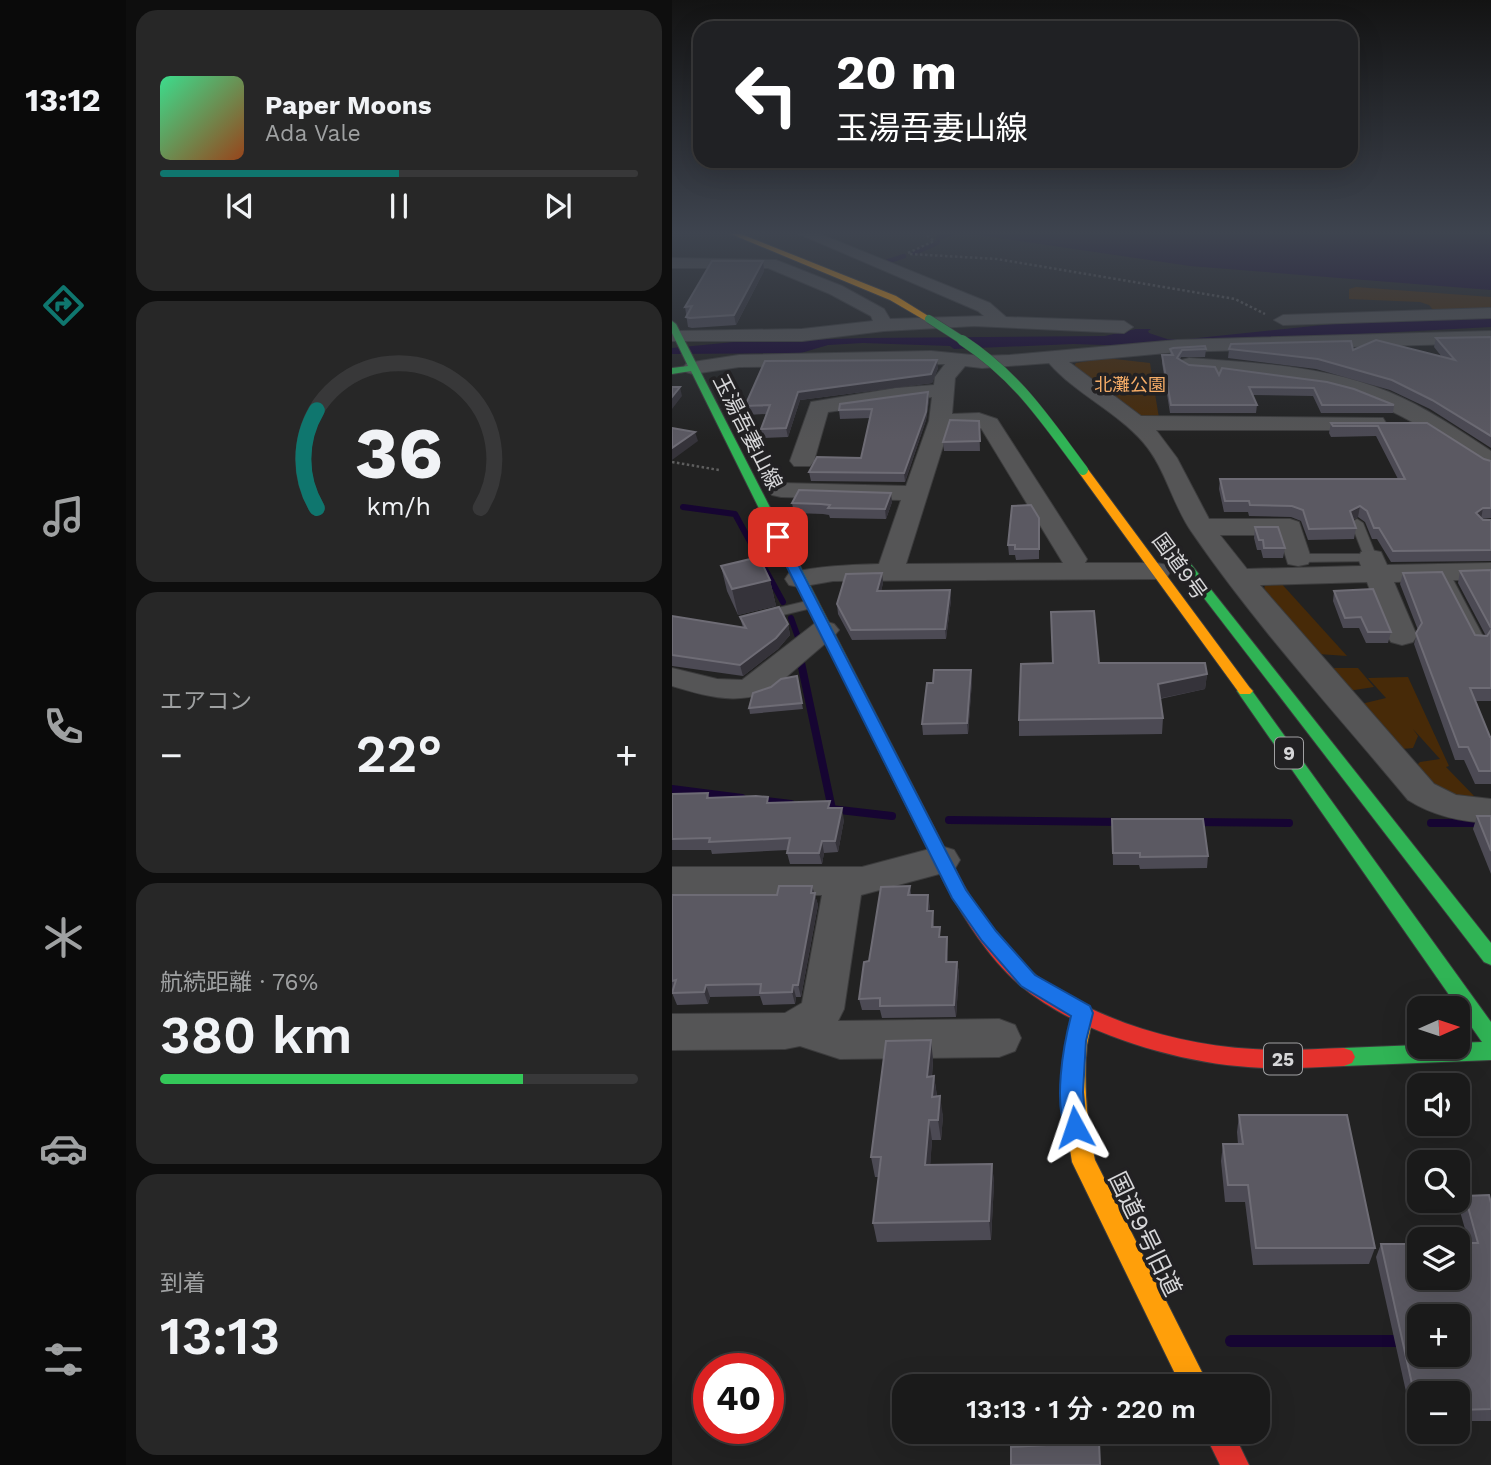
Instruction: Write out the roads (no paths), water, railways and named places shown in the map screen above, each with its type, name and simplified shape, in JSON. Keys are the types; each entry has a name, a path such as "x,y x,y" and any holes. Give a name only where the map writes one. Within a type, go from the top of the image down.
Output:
{"main road":[{"name":"国道9号","path":"897,302 983,354 1020,387 1157,570 1491,1039"},
{"path":"926,302 955,318 1005,353 1032,376"},
{"name":"玉湯吾妻山線","path":"676,333 959,894 989,936 1028,980 1082,1013 1154,1040 1237,1057 1280,1059 1491,1051"},
{"path":"672,371 691,364"},
{"name":"国道9号","path":"1160,533 1491,957"},
{"name":"国道9号旧道","path":"1082,1013 1075,1041 1072,1092 1075,1127 1084,1162 1189,1374"},
{"path":"1224,1444 1235,1465"}],"street":[{"path":"859,302 878,313 884,325"},
{"path":"973,302 984,307 1000,321"},
{"path":"1290,340 1269,321 1491,313"},
{"path":"676,333 802,335 884,325 1000,321 1124,327"},
{"path":"691,364 931,357 982,362 1290,340 1409,339 1422,348 1489,346"},
{"path":"1141,350 1153,359 1169,363 1266,370 1344,385 1390,401 1491,462"},
{"path":"1055,358 1136,424 1166,455 1184,502 1201,527 1420,792 1434,801 1459,808 1491,811"},
{"path":"890,572 940,421 947,373 960,360"},
{"path":"802,461 819,407 896,394 943,390"},
{"path":"940,421 979,420 989,424 1074,559"},
{"path":"1136,424 1427,423"},
{"path":"781,490 915,493"},
{"path":"1201,527 1288,520 1298,558"},
{"path":"1239,576 1374,565 1443,572 1491,571"},
{"path":"1374,565 1402,636"},
{"path":"799,579 832,573 1157,570"},
{"path":"672,677 748,690 760,683 818,617"},
{"path":"672,881 862,881 941,860"},
{"path":"672,1032 785,1031 807,1024 822,1009 844,881"},
{"path":"807,1024 817,1034 840,1040 999,1038"}],"lane":[{"path":"1298,558 1374,565 1357,523"},
{"path":"1443,572 1479,642"},
{"path":"742,621 818,617"}],"waterway":[{"path":"683,507 735,514 783,602"},
{"path":"791,618 799,640"},
{"path":"800,658 832,809"},
{"path":"672,789 742,798"},
{"path":"758,800 791,804"},
{"path":"831,809 892,816"},
{"path":"949,820 1121,822"},
{"path":"1194,822 1289,823"},
{"path":"1431,823 1491,823"},
{"path":"1231,1341 1407,1341"}],"park label":[{"name":"北灘公園","path":"1130,384"}]}
